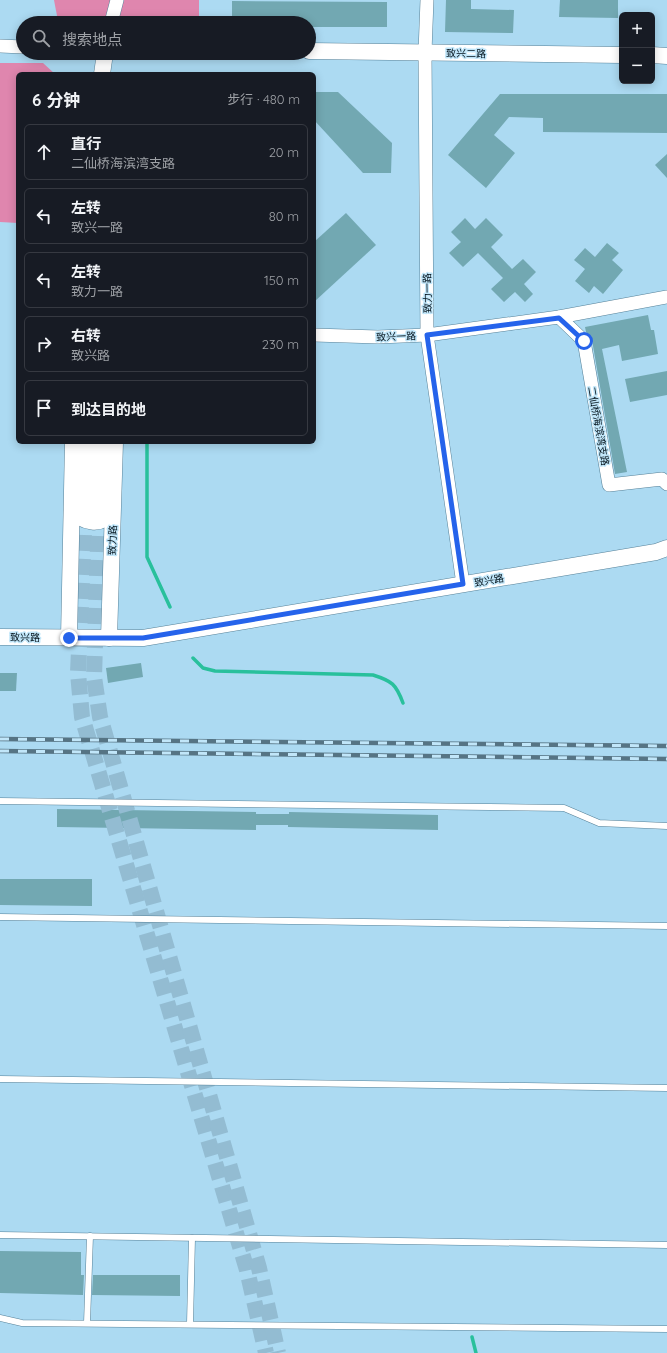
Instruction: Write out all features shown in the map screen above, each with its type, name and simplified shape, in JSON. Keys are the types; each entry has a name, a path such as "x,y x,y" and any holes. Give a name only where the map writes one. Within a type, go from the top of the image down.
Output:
{"street":[{"path":"113,16 117,0"},
{"name":"致力一路","path":"428,0 425,52 427,335 463,584"},
{"path":"0,46 16,47"},
{"name":"致兴二路","path":"316,51 619,55"},
{"path":"655,56 667,56"},
{"path":"102,72 104,60"},
{"path":"106,60 107,72"},
{"name":"致兴一路","path":"316,335 378,337 427,335 559,318 667,297"},
{"name":"二仙桥海滨湾支路","path":"559,318 584,341 609,485 662,478 667,484"},
{"name":"致力路","path":"74,444 92,511"},
{"name":"致力路","path":"87,444 92,511 109,638"},
{"name":"致力路","path":"69,638 92,511 101,444"},
{"name":"致力路","path":"92,511 114,444"},
{"name":"致兴路","path":"0,637 143,638 656,552 667,548"}],"lane":[{"path":"0,801 564,808 599,823 667,826"},
{"path":"0,917 667,926"},
{"path":"0,1078 667,1088"},
{"path":"0,1235 667,1245"},
{"path":"87,1323 90,1236"},
{"path":"190,1324 192,1238"},
{"path":"0,1318 22,1323 667,1329"}],"shaded area":[{"path":"54,0 199,0 199,16 57,16"},
{"path":"0,63 43,63 53,72 16,72 16,223 0,222"}],"building":[{"path":"446,0 471,0 471,9 514,10 513,33 445,32"},
{"path":"560,0 618,0 618,18 559,17"},
{"path":"232,1 387,2 387,27 316,27 316,16 232,16"},
{"path":"316,92 338,92 392,143 391,173 363,173 316,122"},
{"path":"500,94 667,94 667,133 543,132 543,118 509,117 494,135 515,153 486,188 448,155"},
{"path":"667,154 667,178 655,165"},
{"path":"346,213 376,245 316,300 316,240"},
{"path":"465,218 475,229 486,218 503,235 491,247 512,269 523,259 536,272 524,284 533,294 525,302 515,292 504,302 491,289 503,278 478,253 463,267 449,253 461,242 451,232"},
{"path":"607,243 619,253 612,260 623,270 603,294 594,286 589,293 575,281 585,269 574,260 585,248 595,257"},
{"path":"648,315 651,330 654,330 658,354 622,361 619,345 602,349 627,472 615,474 592,340 586,332 585,327"},
{"path":"667,371 667,395 630,402 625,379"},
{"path":"141,663 143,677 108,683 106,668"},
{"path":"0,673 17,673 16,691 0,691"},
{"path":"57,809 256,812 256,814 289,814 289,812 438,815 438,830 288,827 288,825 256,825 256,830 57,827"},
{"path":"0,879 92,879 92,906 0,905"},
{"path":"0,1251 81,1252 81,1275 84,1275 83,1295 0,1293"},
{"path":"93,1275 180,1275 180,1296 92,1295"}],"waterway":[{"path":"147,444 147,557 170,607"},
{"path":"193,658 203,668 215,671 373,675 389,681 398,691 403,703"},
{"path":"472,1337 476,1353"}],"tunnel":[{"path":"85,511 78,673 82,717 247,1270 266,1353"},
{"path":"99,512 94,677 100,717 259,1268 278,1353"}],"railway":[{"path":"0,739 667,746"},
{"path":"0,751 667,759"}],"route":[{"path":"69,638 143,638 463,584 427,335 559,318 584,341"}]}
